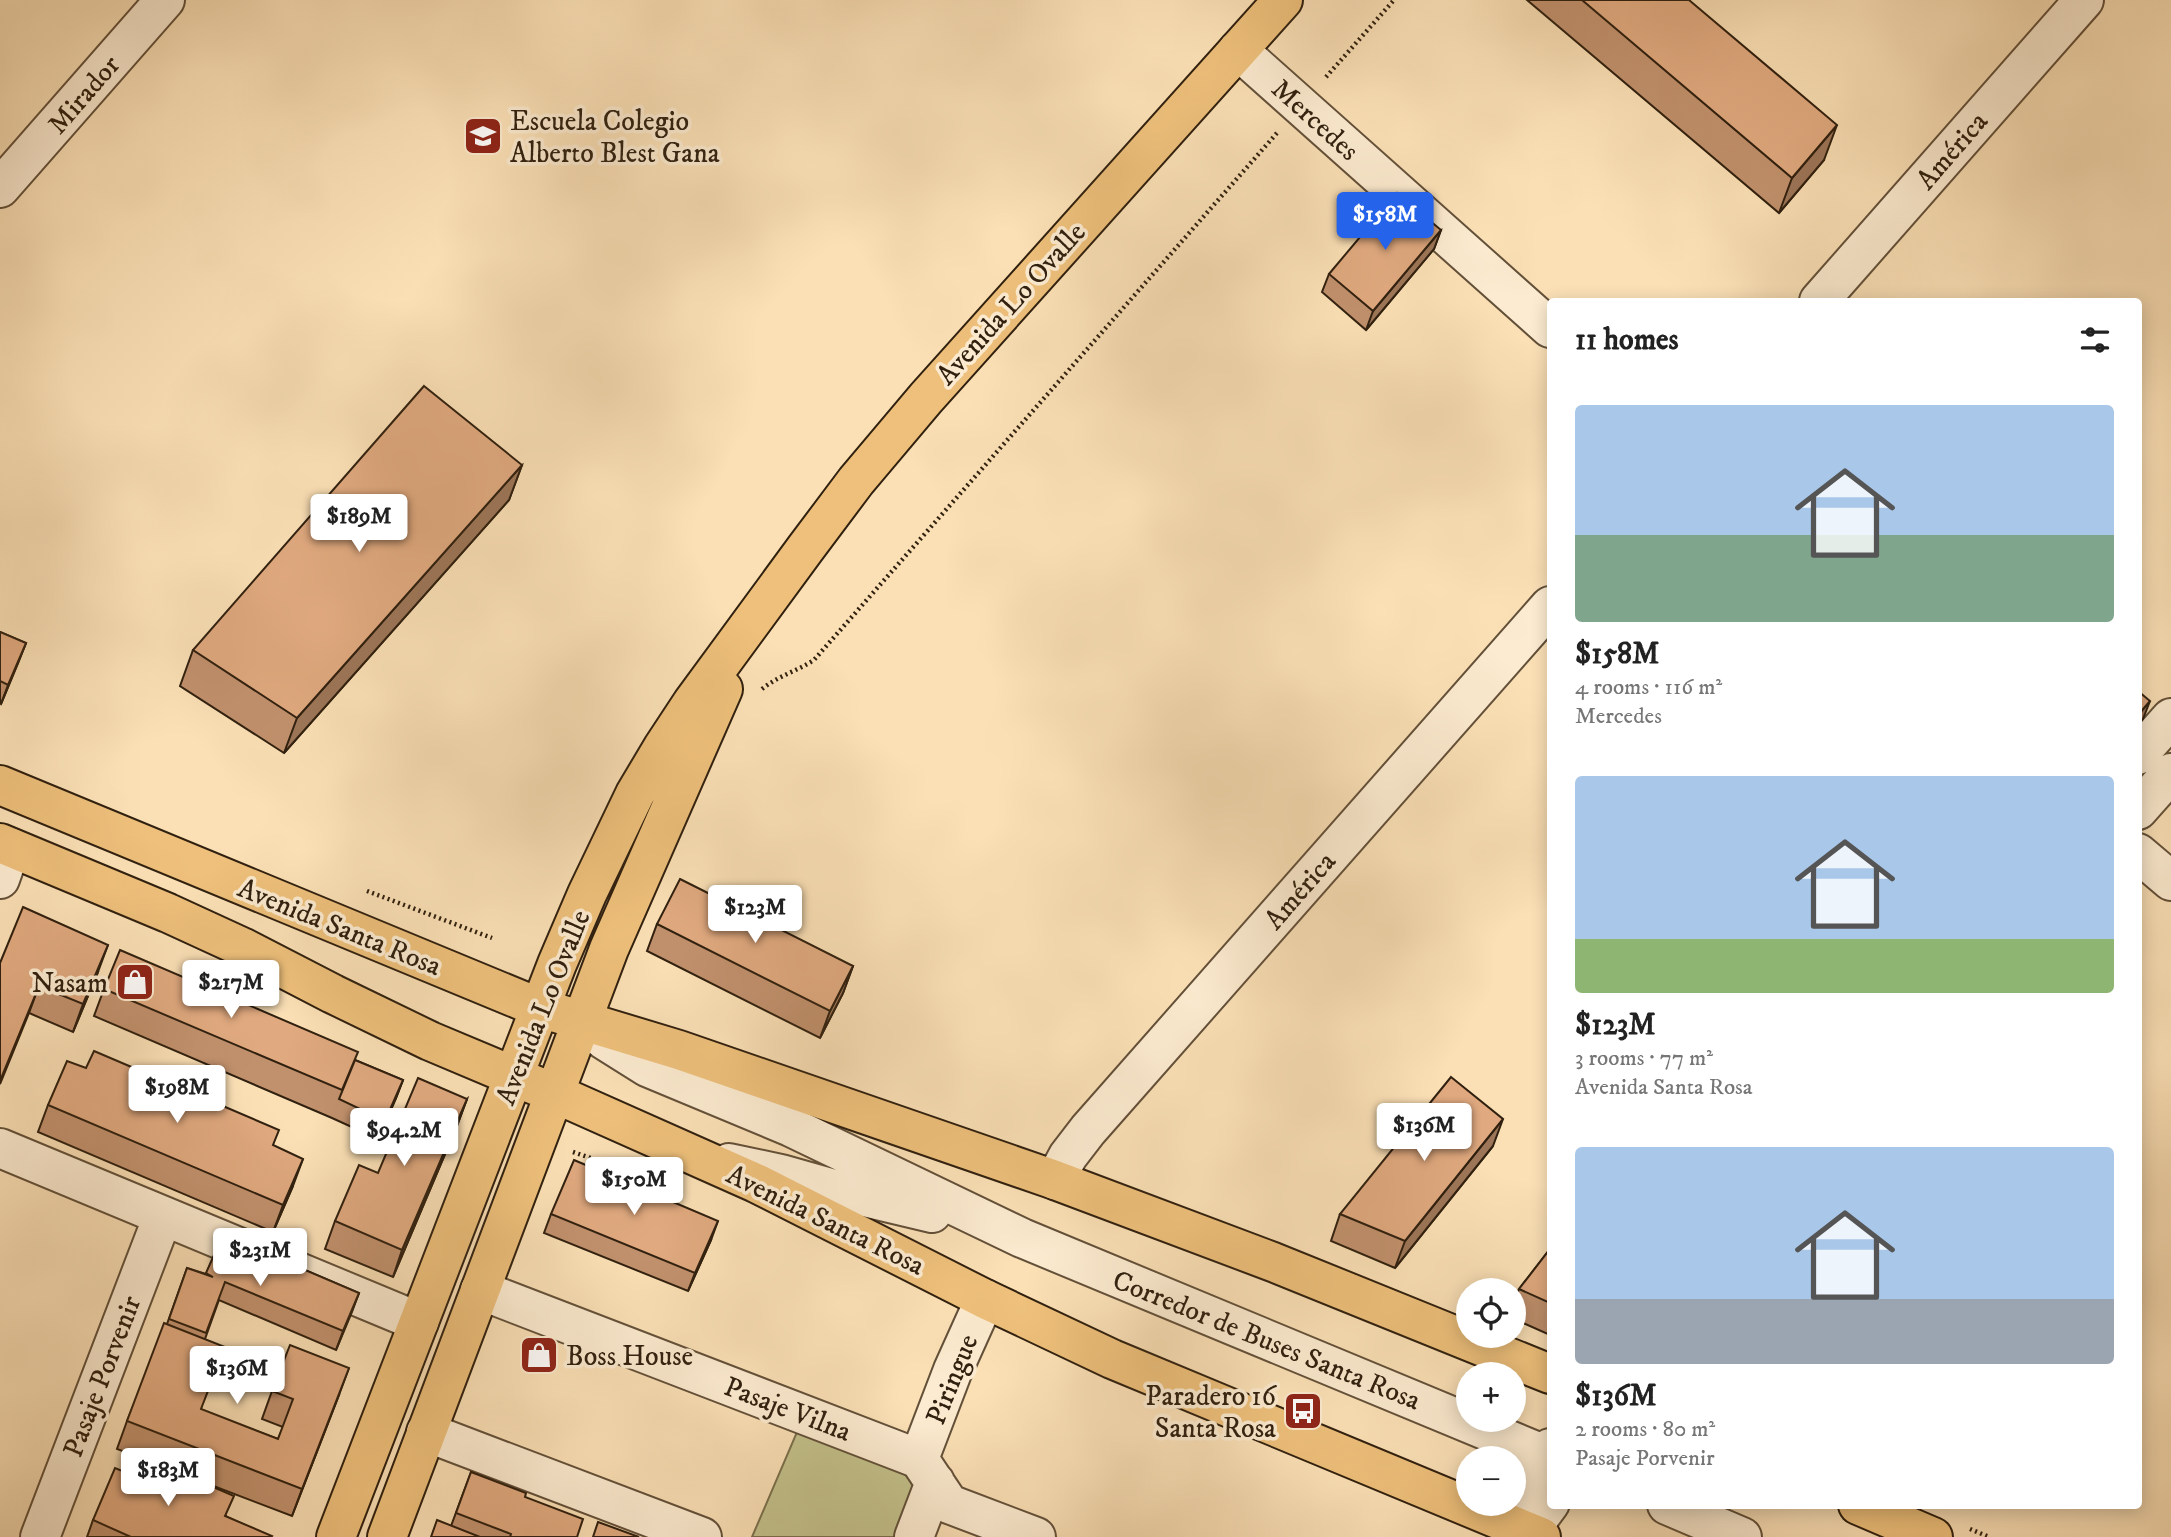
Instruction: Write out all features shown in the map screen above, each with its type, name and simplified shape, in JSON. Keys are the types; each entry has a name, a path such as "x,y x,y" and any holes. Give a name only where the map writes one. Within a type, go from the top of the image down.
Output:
{"main road":[{"name":"Avenida Lo Ovalle","path":"336,1537 540,1009 587,894 635,794 692,703 856,481 926,398 1283,0"},
{"name":"Avenida Lo Ovalle","path":"387,1537 614,937 753,620"},
{"name":"Avenida Santa Rosa","path":"0,785 540,1009 692,1054 1055,1180 1248,1252 1547,1373"},
{"name":"Avenida Santa Rosa","path":"4,856 168,913 430,1041 556,1094 793,1201 985,1299 1112,1359 1522,1522"},
{"path":"1867,1509 1933,1537"}],"street":[{"name":"Mirador","path":"0,188 165,0"},
{"name":"América","path":"1822,298 2084,0"},
{"name":"Mercedes","path":"1238,50 1547,325"},
{"name":"América","path":"1055,1180 1068,1156 1088,1130 1547,609"},
{"path":"2142,751 2171,718"},
{"path":"2142,806 2171,773"},
{"path":"2142,856 2171,881"},
{"name":"Corredor de Buses Santa Rosa","path":"581,1020 604,1040 647,1067 791,1127 1022,1238 1547,1452"},
{"path":"0,1148 419,1322"},
{"name":"Corredor de Buses Santa Rosa","path":"701,1158 781,1174 1022,1238"},
{"name":"Pasaje Porvenir","path":"40,1537 163,1216"},
{"name":"Pasaje Vilna","path":"480,1290 927,1470 948,1504 1037,1537"},
{"name":"Piringue","path":"914,1537 927,1470 953,1370 985,1299"},
{"path":"426,1432 702,1537"},
{"path":"1522,1522 1547,1458"},
{"path":"1676,1509 1742,1537"}],"path":[{"path":"826,646 1394,0"}],"shaded area":[{"path":"800,1425 891,1463 910,1479 921,1511 910,1537 752,1537"}],"building":[{"path":"1582,0 1689,0 1837,125 1792,178"},
{"path":"1397,193 1441,230 1373,311 1329,274"},
{"path":"424,386 522,465 297,718 193,650"},
{"path":"0,632 26,643 8,685 0,681"},
{"path":"2142,694 2150,701 2142,710"},
{"path":"680,879 853,966 830,1011 657,924"},
{"path":"23,907 108,945 83,1004 39,986 0,1081 0,963"},
{"path":"120,950 358,1052 342,1090 104,989"},
{"path":"94,1051 279,1130 273,1145 303,1159 283,1205 48,1105 67,1061 86,1068"},
{"path":"355,1060 403,1080 385,1121 339,1099"},
{"path":"1451,1077 1503,1119 1405,1241 1340,1214"},
{"path":"418,1078 467,1099 402,1250 335,1221 359,1165 378,1173"},
{"path":"574,1160 718,1221 695,1273 551,1214"},
{"path":"223,1235 359,1293 343,1331 225,1282 206,1333 169,1319 187,1268 213,1277 206,1273"},
{"path":"1547,1253 1547,1302 1526,1292 1526,1280"},
{"path":"164,1323 225,1347 201,1409 278,1439 293,1399 272,1391 290,1345 349,1368 302,1489 127,1421"},
{"path":"160,1464 234,1496 225,1516 272,1536 131,1537 93,1520 115,1468 152,1483"},
{"path":"471,1472 526,1493 525,1497 583,1519 577,1537 510,1537 511,1534 456,1513"},
{"path":"437,1520 480,1537 431,1537"},
{"path":"598,1522 639,1537 593,1537"}],"place":[{"name":"Escuela Colegio Alberto Blest Gana","path":"483,136"},
{"name":"Nasam","path":"135,982"},
{"name":"Boss House","path":"539,1355"},
{"name":"Paradero 16 Santa Rosa","path":"1303,1411"}]}
